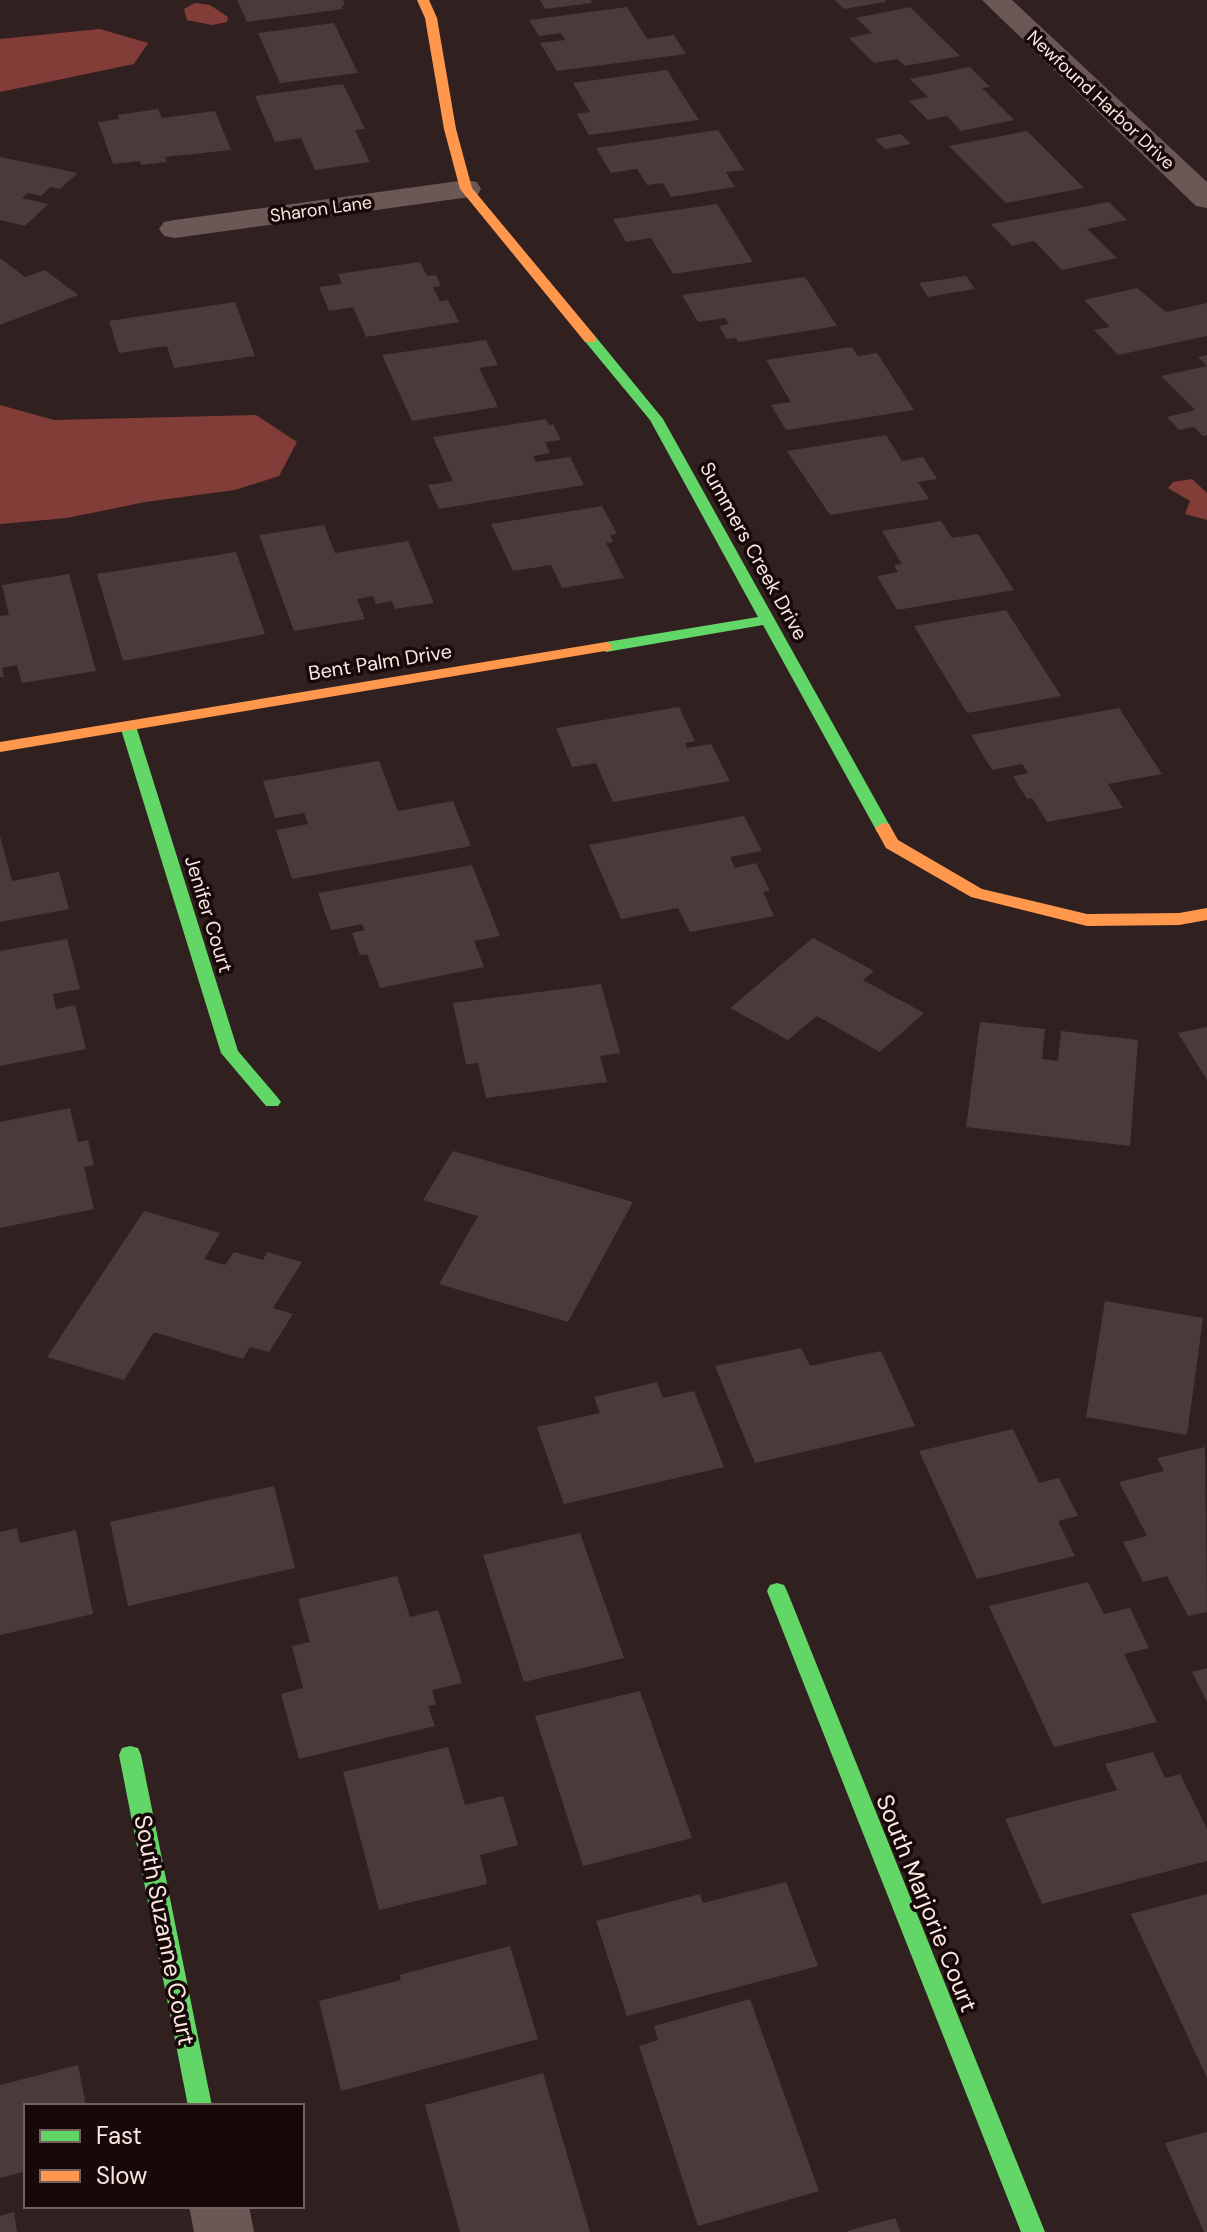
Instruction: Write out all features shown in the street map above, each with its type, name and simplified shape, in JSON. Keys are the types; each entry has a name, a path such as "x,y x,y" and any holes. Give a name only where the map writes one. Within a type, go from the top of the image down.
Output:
{"street":[{"name":"Summers Creek Drive","path":"423,0 431,18 450,129 466,189 656,419 892,844 977,893 1087,920 1179,919 1207,914"},
{"name":"Newfound Harbor Drive","path":"996,0 1207,199"},
{"name":"Sharon Lane","path":"175,229 466,189"},
{"name":"Bent Palm Drive","path":"0,747 766,620"},
{"name":"Jenifer Court","path":"128,726 230,1053 272,1102"},
{"name":"South Marjorie Court","path":"777,1591 1033,2232"},
{"name":"South Suzanne Court","path":"130,1755 200,2104"},
{"path":"219,2208 224,2232"}],"shaded area":[{"path":"195,3 210,5 228,17 227,22 212,25 187,20 184,9"},
{"path":"100,29 148,43 134,64 0,92 0,39"},
{"path":"0,405 54,420 256,415 297,442 279,476 235,490 145,502 67,518 0,524"},
{"path":"1192,479 1207,493 1207,520 1185,514 1190,501 1168,488 1173,482"}],"building":[{"path":"237,0 343,0 345,5 341,6 343,9 247,22"},
{"path":"540,0 591,0 592,3 545,9"},
{"path":"835,0 885,0 885,2 844,9"},
{"path":"627,7 647,39 674,35 686,54 557,71 540,43 565,40 561,33 539,36 529,20"},
{"path":"910,7 960,56 905,66 897,59 874,63 849,38 872,33 856,18"},
{"path":"334,23 358,73 280,83 258,33"},
{"path":"970,67 990,87 982,88 1014,120 961,131 947,116 928,120 909,101 928,97 910,79"},
{"path":"667,70 699,120 589,135 577,114 590,112 573,83"},
{"path":"343,84 365,129 355,130 370,162 315,170 301,138 275,142 255,96"},
{"path":"158,109 162,118 215,111 231,150 165,157 167,162 113,164 98,122 119,119 118,115"},
{"path":"718,130 744,170 726,172 735,187 671,197 663,183 647,185 637,169 611,173 596,148"},
{"path":"1027,131 1084,188 1006,203 949,146"},
{"path":"901,134 911,144 885,149 875,139"},
{"path":"0,157 78,173 60,189 50,187 41,196 28,193 22,198 48,204 25,226 0,220"},
{"path":"1109,202 1127,220 1087,229 1117,258 1062,270 1034,241 1012,246 991,224"},
{"path":"717,204 753,262 673,274 651,238 626,242 613,219"},
{"path":"0,258 25,277 45,270 78,295 0,325"},
{"path":"420,262 427,276 436,275 441,286 433,287 440,301 448,300 459,322 366,337 353,307 329,311 319,287 342,284 338,274"},
{"path":"966,276 975,289 928,297 919,283"},
{"path":"805,277 837,326 738,342 736,338 727,339 719,326 729,324 725,318 698,322 682,295"},
{"path":"1137,288 1166,312 1207,303 1207,336 1118,355 1094,330 1110,327 1084,300"},
{"path":"235,302 255,356 174,368 167,346 119,353 109,321"},
{"path":"486,340 498,365 479,368 498,407 412,421 382,355"},
{"path":"852,347 858,356 877,353 914,410 786,430 771,405 791,402 766,360"},
{"path":"1207,355 1207,366 1198,357"},
{"path":"1207,366 1207,435 1203,436 1194,427 1179,430 1167,417 1195,410 1161,376"},
{"path":"546,419 549,425 553,424 561,440 545,442 550,453 533,456 536,462 570,457 584,485 439,509 428,485 453,481 433,437"},
{"path":"886,435 902,461 923,457 937,479 918,482 929,499 830,515 787,451"},
{"path":"602,506 617,534 610,535 613,542 606,543 624,578 562,588 551,565 513,571 491,524"},
{"path":"941,521 952,538 978,534 1014,590 897,610 877,576 898,572 894,565 902,564 882,531"},
{"path":"324,525 335,553 408,541 434,603 395,609 392,601 376,604 373,596 357,599 365,619 294,631 259,535"},
{"path":"236,552 265,634 123,661 97,574"},
{"path":"69,574 96,671 22,683 17,665 2,668 4,677 0,677 0,616 9,615 2,585"},
{"path":"1006,610 1061,696 967,713 914,626"},
{"path":"679,707 695,741 685,743 687,748 711,744 730,781 613,802 596,763 572,767 556,728"},
{"path":"1119,708 1162,774 1108,784 1123,808 1047,822 1032,798 1027,799 1013,776 1028,773 1022,764 992,770 971,735"},
{"path":"379,761 398,811 453,801 471,846 292,879 276,830 308,824 304,813 275,818 263,781"},
{"path":"744,816 762,851 730,857 735,868 756,863 770,891 763,892 774,916 690,932 678,908 621,919 589,845"},
{"path":"0,836 12,881 59,872 69,909 0,922"},
{"path":"472,865 500,936 474,941 484,967 380,988 367,954 360,955 352,933 365,930 362,924 331,930 318,893"},
{"path":"813,938 874,971 863,980 924,1013 880,1052 817,1016 788,1040 730,1008"},
{"path":"67,939 80,989 53,994 56,1009 75,1005 86,1049 0,1066 0,951"},
{"path":"601,984 620,1053 600,1056 607,1082 486,1098 478,1063 466,1064 453,1003"},
{"path":"980,1022 1045,1029 1042,1059 1058,1061 1061,1031 1138,1040 1130,1146 966,1127"},
{"path":"1207,1027 1207,1080 1178,1033"},
{"path":"70,1108 78,1142 88,1140 94,1165 84,1167 94,1209 0,1228 0,1122"},
{"path":"453,1151 633,1202 568,1322 439,1284 478,1216 423,1200"},
{"path":"144,1211 220,1233 204,1259 225,1265 234,1252 263,1260 267,1252 302,1262 273,1308 293,1314 269,1352 250,1347 243,1359 154,1332 124,1380 47,1357"},
{"path":"1105,1301 1203,1318 1187,1435 1086,1417"},
{"path":"801,1348 810,1366 881,1351 915,1426 755,1463 715,1366"},
{"path":"657,1382 663,1398 694,1391 724,1467 564,1504 537,1427 600,1413 594,1397"},
{"path":"1013,1429 1039,1483 1059,1478 1078,1516 1058,1521 1075,1556 977,1579 919,1451"},
{"path":"1205,1447 1207,1612 1188,1616 1167,1576 1143,1582 1123,1542 1147,1536 1119,1482 1164,1471 1157,1458"},
{"path":"274,1486 295,1568 128,1606 110,1522"},
{"path":"17,1528 20,1543 76,1530 93,1614 0,1635 0,1532"},
{"path":"580,1533 624,1658 524,1682 483,1555"},
{"path":"397,1576 410,1617 438,1610 462,1683 432,1690 436,1705 428,1706 435,1726 299,1759 281,1694 303,1688 292,1646 310,1642 298,1599"},
{"path":"1088,1582 1104,1614 1130,1608 1149,1648 1124,1654 1157,1722 1054,1747 989,1606"},
{"path":"1207,1668 1207,1702 1192,1672"},
{"path":"640,1691 692,1838 583,1866 535,1716"},
{"path":"448,1747 465,1805 503,1796 518,1845 480,1855 487,1884 379,1910 343,1772"},
{"path":"1153,1752 1165,1778 1180,1774 1207,1829 1207,1861 1042,1904 1005,1819 1117,1790 1105,1764"},
{"path":"786,1882 818,1966 627,2016 596,1921 700,1894 703,1903"},
{"path":"1207,1894 1207,2078 1131,1914"},
{"path":"510,1946 538,2039 341,2091 319,2001 401,1980 399,1975"},
{"path":"750,1999 819,2191 698,2226 639,2046 658,2040 654,2026"},
{"path":"78,2065 86,2104 24,2104 24,2172 0,2178 0,2085"},
{"path":"543,2073 590,2232 460,2232 425,2105"},
{"path":"1207,2132 1207,2232 1204,2232 1165,2143"},
{"path":"14,2212 17,2232 0,2232 0,2216"},
{"path":"895,2218 901,2232 847,2232 847,2231"}],"traffic: fast":[{"path":"590,339 656,419 883,828"},
{"path":"606,647 766,620"},
{"path":"128,726 230,1053 272,1102"},
{"path":"777,1591 1033,2232"},
{"path":"130,1755 200,2104"}],"traffic: slow":[{"path":"423,0 431,18 450,129 466,189 590,339"},
{"path":"0,747 606,647"},
{"path":"883,828 892,844 977,893 1087,920 1179,919 1207,914"}]}
